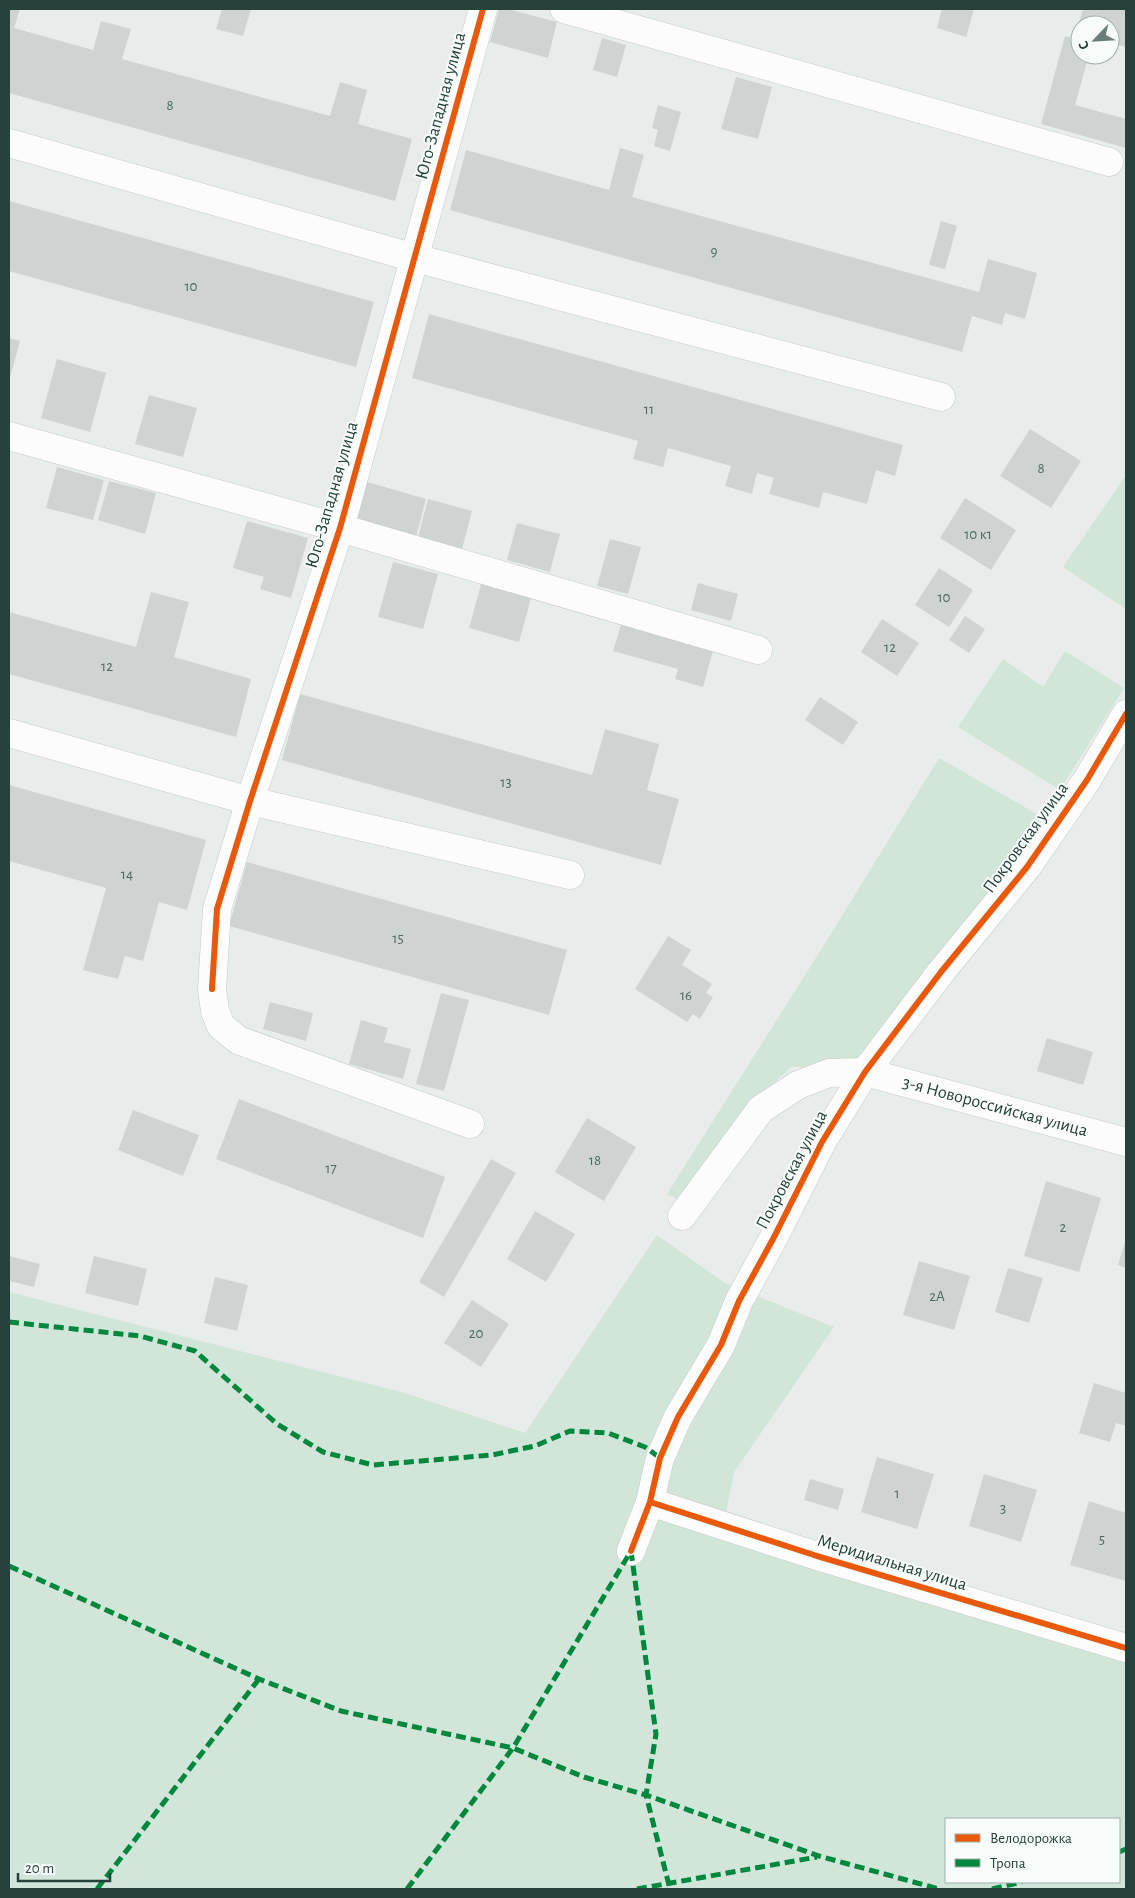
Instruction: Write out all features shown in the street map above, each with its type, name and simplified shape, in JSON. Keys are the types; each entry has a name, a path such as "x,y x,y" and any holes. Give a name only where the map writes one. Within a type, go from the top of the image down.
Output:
{"street":[{"name":"Юго-Западная улица","path":"470,1124 238,1040 221,1026 215,1011 212,989 216,909 340,528 483,9"},
{"path":"564,9 1109,162"},
{"path":"9,143 415,258 941,397"},
{"path":"9,436 340,528 758,650"},
{"name":"Покровская улица","path":"631,1552 650,1502 660,1458 678,1417 722,1346 739,1301 822,1142 865,1072 941,972 1027,866 1086,780 1126,714"},
{"path":"9,733 250,801 570,875"},
{"name":"3-я Новороссийская улица","path":"682,1216 761,1109 798,1085 829,1073 865,1072 1126,1142"},
{"name":"Меридиальная улица","path":"650,1502 814,1555 1126,1648"}],"green space":[{"path":"1126,475 1126,609 1063,567"},
{"path":"1065,651 1124,688 1060,790 958,727 1003,659 1043,687"},
{"path":"939,758 1042,817 992,894 855,1067 791,1067 766,1090 684,1203 667,1194 829,937"},
{"path":"657,1235 725,1283 834,1327 734,1472 721,1539 1126,1655 1126,1889 9,1889 9,1292 405,1393 525,1433"}],"building":[{"path":"9,9 20,9 14,28 93,50 101,21 131,29 122,59 330,116 340,82 367,90 358,124 412,139 395,201 9,93"},
{"path":"222,9 251,9 243,36 216,29"},
{"path":"499,9 508,9 557,22 548,58 490,42"},
{"path":"942,9 974,9 966,37 937,28"},
{"path":"1083,9 1126,9 1126,47 1120,46 1120,15 1081,15"},
{"path":"1065,36 1070,37 1070,65 1086,65 1075,105 1126,119 1126,148 1041,124"},
{"path":"602,38 626,45 617,77 593,70"},
{"path":"736,77 772,87 758,139 721,129"},
{"path":"658,105 681,112 670,151 654,146 658,130 652,128"},
{"path":"620,148 644,155 632,197 979,292 988,259 1037,273 1025,319 1005,313 1002,325 972,316 962,352 450,210 466,150 609,190"},
{"path":"9,201 374,302 356,367 9,271"},
{"path":"941,221 957,226 945,269 929,265"},
{"path":"429,314 903,445 895,476 876,470 867,504 823,492 819,508 769,494 774,478 757,473 752,494 725,486 731,466 668,448 663,467 633,459 638,441 412,378"},
{"path":"9,338 20,341 9,381"},
{"path":"57,359 106,373 90,432 41,418"},
{"path":"149,395 197,408 183,457 135,444"},
{"path":"1030,429 1081,461 1051,508 1000,476"},
{"path":"57,467 104,480 93,520 46,508"},
{"path":"109,481 156,493 145,534 98,520"},
{"path":"364,481 426,499 416,537 353,520"},
{"path":"965,498 1016,530 991,570 940,538"},
{"path":"428,499 472,511 462,549 418,537"},
{"path":"247,521 308,538 291,598 260,589 264,577 233,568"},
{"path":"517,523 560,534 550,572 507,560"},
{"path":"610,539 641,547 628,594 597,586"},
{"path":"393,562 438,574 423,629 378,617"},
{"path":"939,568 973,590 949,627 915,605"},
{"path":"698,583 738,594 731,621 691,610"},
{"path":"481,584 531,598 519,642 469,628"},
{"path":"151,592 189,602 174,657 251,679 236,737 9,674 9,612 136,647"},
{"path":"965,616 985,629 969,653 949,640"},
{"path":"882,619 919,643 897,676 861,652"},
{"path":"622,622 714,647 703,687 675,679 678,669 613,651"},
{"path":"300,694 592,775 605,729 659,744 647,790 679,799 661,865 282,760"},
{"path":"820,697 858,722 843,745 805,720"},
{"path":"9,785 206,840 187,910 159,902 143,961 125,956 118,979 83,970 106,888 9,861"},
{"path":"247,862 567,950 549,1015 229,926"},
{"path":"668,936 691,950 682,965 712,984 706,993 713,997 700,1019 693,1014 687,1022 635,989"},
{"path":"441,993 469,1000 444,1091 416,1084"},
{"path":"270,1002 313,1013 306,1041 263,1029"},
{"path":"361,1020 388,1028 384,1042 411,1049 403,1079 349,1064"},
{"path":"1047,1038 1093,1052 1083,1085 1037,1071"},
{"path":"239,1099 445,1177 423,1238 216,1159"},
{"path":"133,1110 199,1135 183,1176 118,1150"},
{"path":"587,1118 636,1147 604,1201 555,1172"},
{"path":"491,1159 516,1173 444,1297 419,1282"},
{"path":"1046,1181 1101,1198 1079,1272 1024,1256"},
{"path":"535,1211 575,1234 546,1282 507,1259"},
{"path":"1126,1239 1126,1268 1118,1265"},
{"path":"9,1256 40,1264 34,1287 9,1281"},
{"path":"94,1256 147,1269 138,1306 85,1293"},
{"path":"919,1261 970,1276 954,1330 903,1315"},
{"path":"1008,1268 1043,1278 1029,1323 995,1312"},
{"path":"215,1277 248,1285 237,1331 204,1323"},
{"path":"472,1300 509,1324 481,1367 444,1343"},
{"path":"1094,1383 1126,1393 1126,1426 1116,1423 1110,1442 1079,1433"},
{"path":"877,1457 934,1474 917,1529 861,1512"},
{"path":"984,1474 1037,1490 1021,1542 969,1526"},
{"path":"810,1479 844,1489 838,1510 804,1500"},
{"path":"1089,1501 1126,1513 1126,1581 1070,1565"}],"marked path":[{"path":"9,1322 140,1336 195,1351 277,1424 323,1452 373,1465 492,1455 535,1446 570,1431 608,1433 645,1447 660,1458"},
{"path":"631,1551 656,1734 646,1795 670,1889"},
{"path":"407,1889 513,1748 631,1551"},
{"path":"9,1566 259,1679 341,1711 513,1748 584,1777 646,1795 819,1856 939,1889"},
{"path":"97,1889 259,1679"},
{"path":"1120,1852 1126,1849"},
{"path":"637,1889 817,1857"},
{"path":"992,1889 1018,1883"}],"cycle path":[{"path":"212,989 217,909 250,801 340,528 483,9"},
{"path":"631,1551 650,1502 660,1458 678,1417 721,1345 739,1301 822,1142 865,1072 941,972 1027,867 1087,780 1126,714"},
{"path":"650,1502 814,1555 1126,1648"}]}
